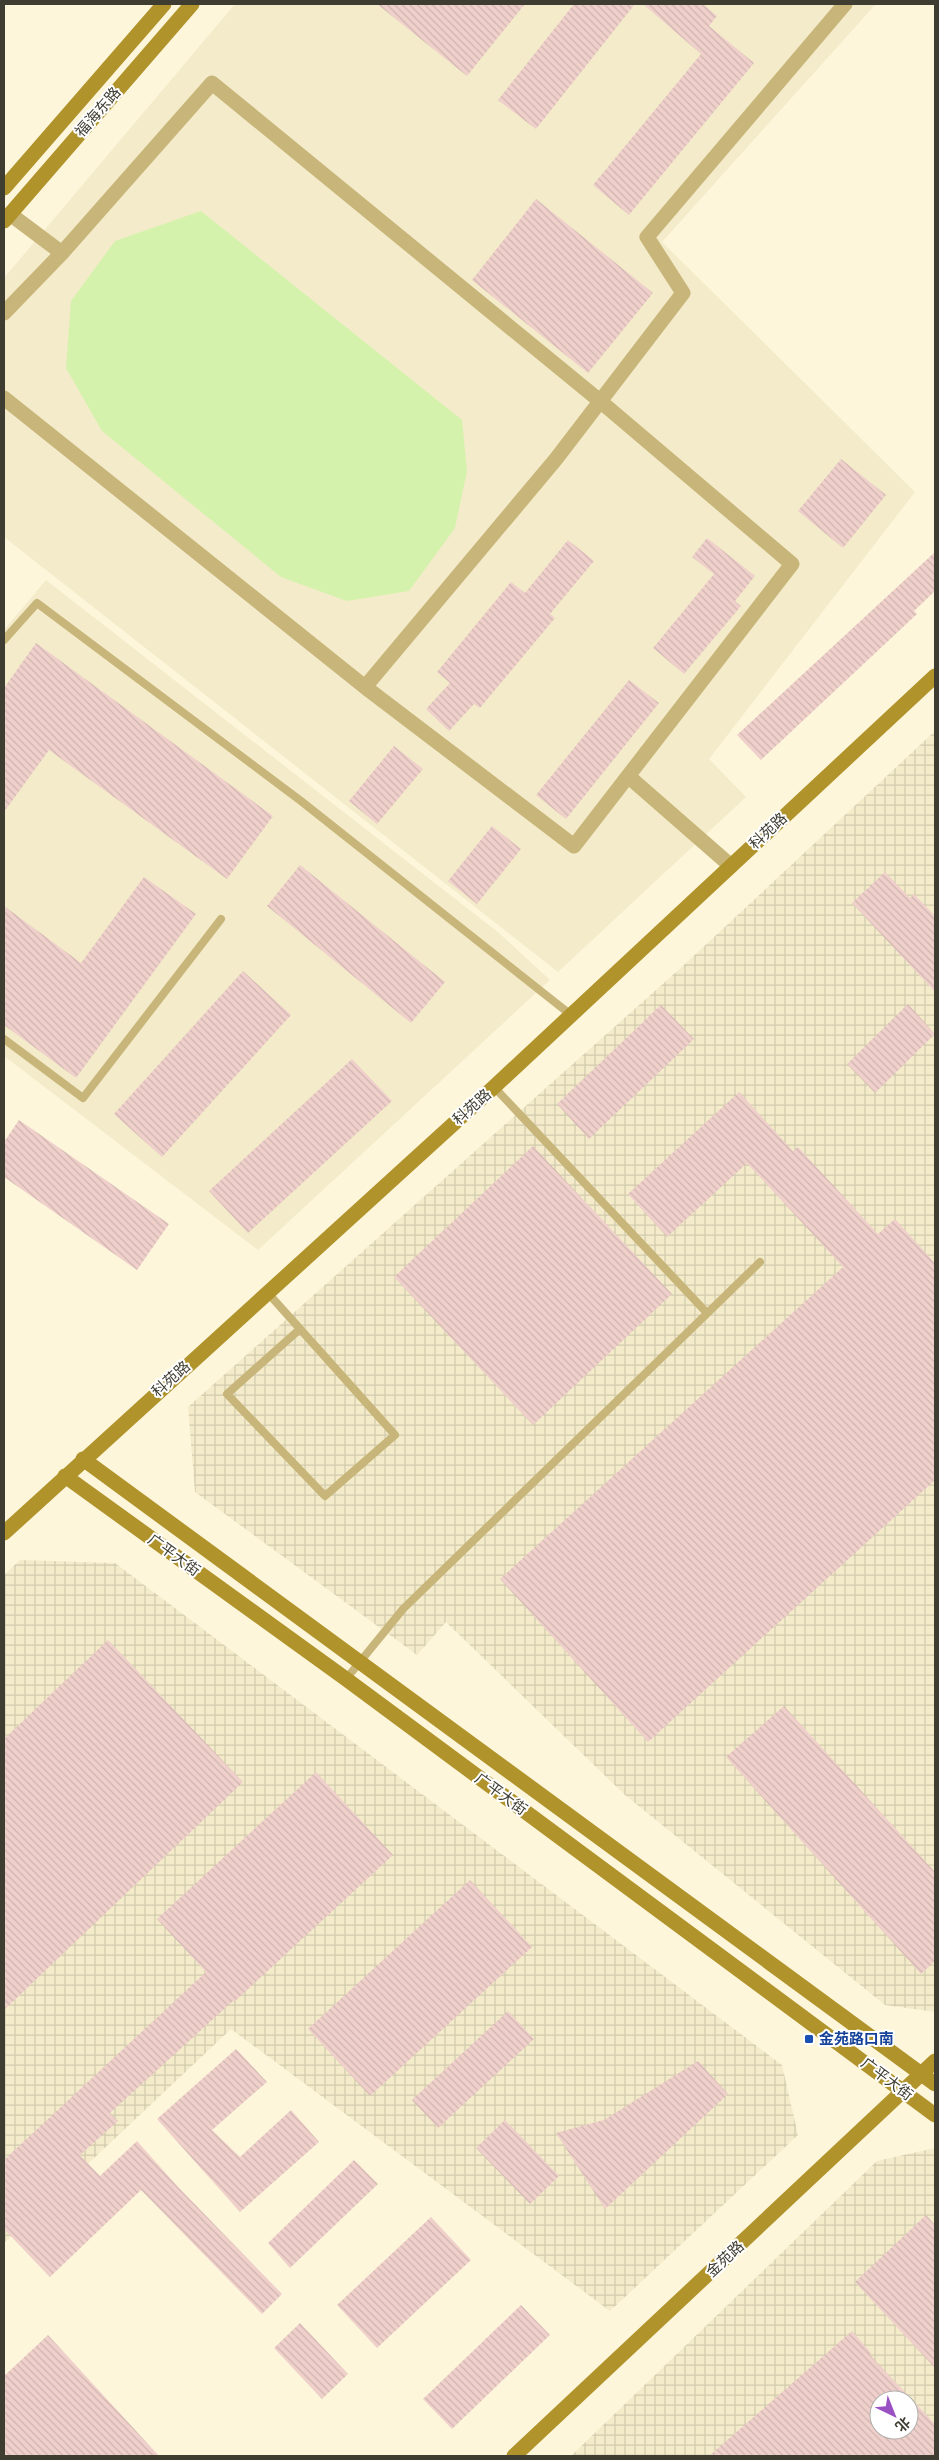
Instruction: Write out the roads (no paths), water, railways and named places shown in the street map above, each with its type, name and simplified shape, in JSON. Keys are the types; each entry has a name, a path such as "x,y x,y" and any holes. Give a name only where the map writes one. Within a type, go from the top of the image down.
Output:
{"street":[{"name":"福海东路","path":"4,188 164,4"},
{"name":"福海东路","path":"7,217 192,4"},
{"path":"365,687 556,459 683,293 647,237 845,4"},
{"path":"4,313 62,253 212,83 600,401 792,564 574,846 365,687 4,398"},
{"path":"7,217 62,253"},
{"name":"科苑路","path":"4,1533 83,1459 494,1087 935,676"},
{"path":"628,776 731,866"},
{"name":"广平大街","path":"83,1459 935,2084"},
{"name":"广平大街","path":"65,1476 346,1679 935,2115"},
{"name":"金苑路","path":"514,2456 935,2061"}],"lane":[{"path":"4,640 36,603 301,801 571,1015"},
{"path":"4,1039 82,1098 221,919"},
{"path":"494,1087 707,1313"},
{"path":"346,1679 403,1609 760,1262"},
{"path":"267,1292 395,1435 325,1496 227,1394 300,1329"}],"place":[{"name":"金苑路口南","path":"809,2039"}]}
